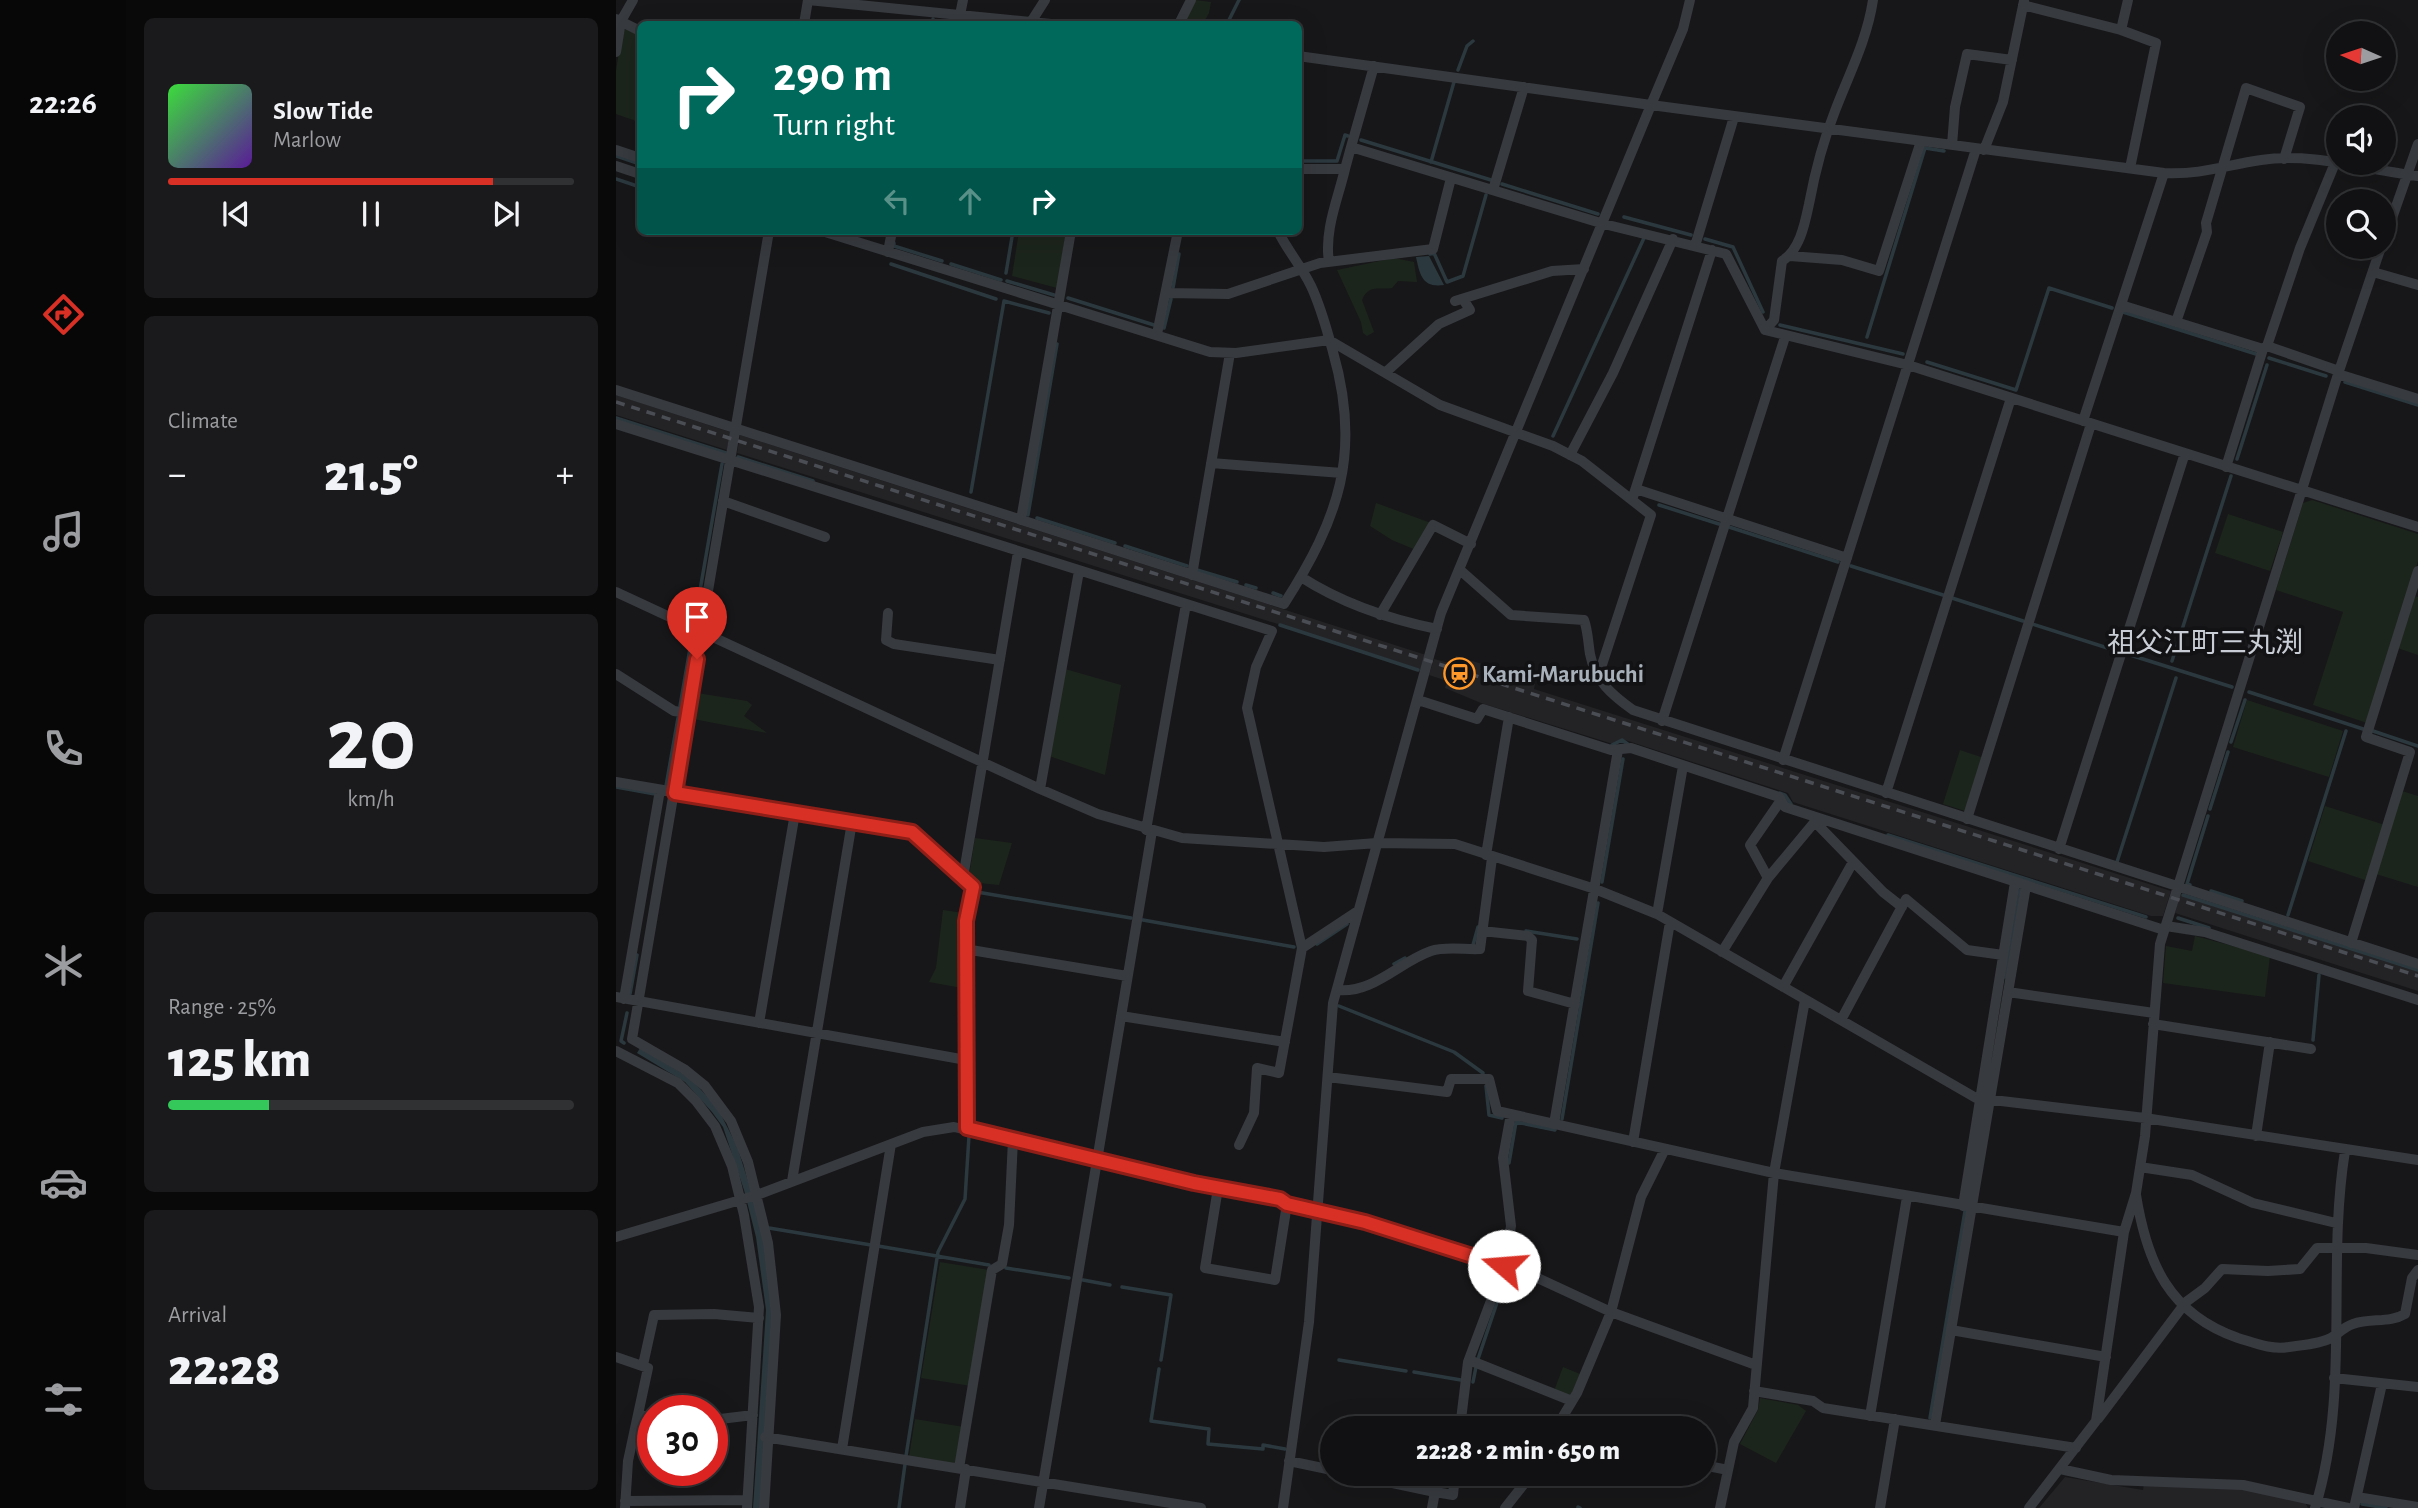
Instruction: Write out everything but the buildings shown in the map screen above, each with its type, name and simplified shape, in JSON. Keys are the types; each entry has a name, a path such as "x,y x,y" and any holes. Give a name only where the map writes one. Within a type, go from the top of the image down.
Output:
{"street":[{"path":"616,52 618,20 633,0"},
{"path":"804,21 808,0 928,8 1010,21"},
{"path":"960,15 963,0"},
{"path":"1032,21 1045,0"},
{"path":"1180,21 1191,0"},
{"path":"1283,1508 1307,1340 1337,990 1358,911 1437,629 1683,29 1690,0"},
{"path":"1765,330 1774,320 1782,261 1790,256 1804,227 1817,165 1863,44 1873,0"},
{"path":"2121,30 2128,0"},
{"path":"1783,760 1908,365 1980,149 2003,102 2024,3 2121,30 2155,43 2130,168"},
{"path":"618,20 637,30"},
{"path":"1952,145 1955,107 1967,54 2012,60"},
{"path":"1302,57 2164,173 2192,175 2261,160 2326,162"},
{"path":"1329,262 1326,248 1330,226 1374,66"},
{"path":"1493,190 1524,87"},
{"path":"2176,322 2207,232 2206,223 2246,88 2300,107 2284,159"},
{"path":"1695,246 1734,117"},
{"path":"1790,256 1842,260 1880,271 1921,141"},
{"path":"2396,205 2418,144"},
{"path":"1351,147 1604,224 1726,254 1765,330 1908,365 2418,527"},
{"path":"616,150 637,157"},
{"path":"616,166 637,173"},
{"path":"1302,169 1345,169"},
{"path":"1967,819 2120,305 2164,173"},
{"path":"2396,173 2418,177"},
{"path":"2226,467 2300,248 2330,175"},
{"path":"1167,293 1228,294 1244,291 1299,268 1433,249 1451,178"},
{"path":"764,1508 761,1436 753,1415 759,1318 749,1197 740,1138 721,1106 684,1069 632,1040 768,235"},
{"path":"834,235 1059,303 1198,349 1230,353 1329,340 1440,405 1570,455 1634,494 1726,518 1847,558"},
{"path":"888,252 891,235"},
{"path":"1021,520 1070,235"},
{"path":"1157,334 1177,235"},
{"path":"616,390 1284,604 1324,536 1342,473 1347,421 1344,390 1309,283 1280,235"},
{"path":"1570,455 1613,373 1673,239"},
{"path":"1634,494 1712,250"},
{"path":"2096,1421 2124,1232 2136,1193 2140,1167 2160,944 2339,372 2377,259"},
{"path":"1386,372 1438,324 1470,310 1459,300 1552,271 1584,269"},
{"path":"2373,272 2418,285"},
{"path":"2120,305 2265,348 2418,399"},
{"path":"1662,720 1785,337"},
{"path":"1192,575 1230,353"},
{"path":"1886,793 2011,398"},
{"path":"616,424 1272,631 1256,667 1247,708 1302,948 1279,1073 1257,1068 1254,1113 1240,1144"},
{"path":"2059,849 2185,453"},
{"path":"1211,463 1342,473"},
{"path":"1598,677 1651,514 1634,494"},
{"path":"723,501 825,537"},
{"path":"1380,615 1433,525 1471,544"},
{"path":"963,878 1018,551"},
{"path":"1460,570 1511,615 1584,620 1590,656 1598,677 1609,692 1633,709 1783,760 2418,964"},
{"path":"2351,943 2410,752 2366,737 2418,571"},
{"path":"1040,789 1079,572"},
{"path":"1301,577 1326,593 1380,615 1437,629"},
{"path":"616,592 1040,789 1098,814 1149,831 1182,838 1277,846 1324,848 1377,843 1455,845 1595,889 1657,914 1959,1089 1985,1099 2145,1118 2418,1160"},
{"path":"1039,1508 1186,604"},
{"path":"888,613 886,640 894,644 1000,660"},
{"path":"616,674 674,711 688,713"},
{"path":"1418,700 1477,719 1483,709 1611,750 1631,748 1779,797 1785,807 1817,821 2165,928 2205,932 2418,1000"},
{"path":"1337,990 1346,991 1382,978 1433,950 1480,949 1489,856 1509,717"},
{"path":"1554,1124 1618,750"},
{"path":"1657,914 1683,766"},
{"path":"616,782 912,832 973,887 966,921 965,949 967,1128"},
{"path":"660,790 620,998 966,1060"},
{"path":"1768,878 1750,845 1781,800"},
{"path":"759,1023 795,813"},
{"path":"1817,821 1853,862 1902,907"},
{"path":"1722,952 1768,878 1817,821"},
{"path":"792,1181 852,822"},
{"path":"1783,987 1853,862"},
{"path":"1935,1426 1985,1099 2003,955 2020,884"},
{"path":"1985,1099 2008,992 2020,884"},
{"path":"1841,1020 1906,899 1967,950 2003,955"},
{"path":"1302,948 1358,911"},
{"path":"1633,1142 1670,922"},
{"path":"1482,931 1528,936 1532,940 1528,991 1575,1004"},
{"path":"965,949 1127,976"},
{"path":"2008,992 2311,1049"},
{"path":"1720,1508 1734,1442 1753,1408 1774,1173 1805,1000"},
{"path":"1121,1016 1285,1042"},
{"path":"2256,1136 2270,1042"},
{"path":"616,1051 678,1083 715,1126 749,1197 772,1263 775,1304 761,1436 747,1504 672,1504 623,1497 637,1420"},
{"path":"1328,1077 1447,1092 1451,1079 1489,1079 1497,1111 1774,1173 2124,1232"},
{"path":"1462,1416 1469,1360 1504,1266 1511,1226 1503,1158 1511,1114"},
{"path":"616,1237 749,1197 923,1132 967,1128 1218,1188 1280,1199 1287,1204 1365,1222 1516,1268 1611,1312 1756,1365"},
{"path":"960,1508 962,1468 992,1270 1002,1264 1009,1225 1013,1139"},
{"path":"842,1449 891,1144"},
{"path":"1563,1416 1611,1312 1641,1197 1665,1149"},
{"path":"2317,1504 2328,1453 2337,1333 2336,1223 2346,1151"},
{"path":"2140,1167 2192,1175 2253,1203 2336,1223"},
{"path":"1218,1188 1205,1268 1275,1280 1287,1204"},
{"path":"2136,1193 2140,1222 2159,1276 2183,1306 2217,1330 2274,1348 2329,1339 2361,1321 2399,1318 2405,1314 2408,1289 2418,1270"},
{"path":"1870,1416 1907,1196"},
{"path":"2029,1508 2183,1306 2221,1269 2300,1269 2317,1248 2337,1246 2418,1255"},
{"path":"643,1365 654,1315 714,1314 759,1318"},
{"path":"1951,1330 2106,1357"},
{"path":"616,1357 648,1368 642,1395"},
{"path":"1469,1360 1572,1401"},
{"path":"2334,1378 2418,1387"},
{"path":"2382,1384 2356,1502 2418,1507"},
{"path":"1754,1391 1813,1401 1823,1409 2076,1448"},
{"path":"728,1418 753,1415"},
{"path":"1880,1508 1895,1419"},
{"path":"761,1436 1043,1481 1163,1505 1201,1508"},
{"path":"1289,1461 1320,1467"},
{"path":"1716,1468 1728,1471"},
{"path":"2060,1469 2111,1480 2243,1485 2317,1504 2348,1508"},
{"path":"1407,1486 1453,1494 1454,1486"},
{"path":"1505,1508 1522,1486"},
{"path":"1432,1508 1435,1492"}],"shaded area":[{"path":"1195,0 1211,2 1205,21 1184,21"},
{"path":"626,29 637,34 637,121 616,114 616,71 622,32"},
{"path":"1018,235 1065,235 1057,288 1012,276"},
{"path":"1429,256 1444,285 1431,285 1421,275 1416,257"},
{"path":"1394,258 1414,262 1417,282 1398,281 1392,288 1371,290 1365,295 1362,300 1374,332 1367,336 1363,333 1361,322 1337,270"},
{"path":"616,395 730,432 727,450 616,415"},
{"path":"740,435 1426,655 1423,670 737,453"},
{"path":"2312,500 2418,534 2418,561 2367,723 2313,705 2343,612 2276,590 2303,503"},
{"path":"1376,503 1431,523 1416,550 1392,540 1370,526"},
{"path":"2228,514 2283,532 2270,571 2215,553"},
{"path":"2413,596 2418,597 2418,655 2397,648"},
{"path":"1456,656 1502,670 1502,674 1535,684 1534,689 2171,891 2163,916 2151,916 1793,802 1788,793 1622,739 1613,744 1481,703 1445,688 1447,681 1429,675 1434,659 1453,664"},
{"path":"1065,669 1121,685 1105,775 1049,756"},
{"path":"697,693 747,701 752,705 744,716 767,733 693,719"},
{"path":"2247,700 2343,731 2329,777 2233,747"},
{"path":"1960,750 1984,758 1965,811 1943,804"},
{"path":"2402,791 2418,796 2418,887 2376,874"},
{"path":"2325,806 2385,825 2368,881 2308,861"},
{"path":"975,838 1012,843 999,885 979,883 978,886 969,876"},
{"path":"2180,895 2418,971 2418,991 2175,913"},
{"path":"943,910 963,913 962,988 929,982 936,968"},
{"path":"2195,936 2270,956 2265,997 2163,983 2166,946 2192,951"},
{"path":"640,1048 690,1078 717,1107 737,1146 759,1216 771,1274 772,1320 762,1508 753,1508 766,1310 756,1237 744,1190 723,1127 685,1082 637,1053"},
{"path":"940,1262 989,1270 971,1386 921,1378"},
{"path":"1563,1367 1580,1374 1570,1397 1554,1391"},
{"path":"1760,1398 1798,1405 1806,1411 1776,1463 1740,1444 1758,1410"},
{"path":"915,1419 964,1427 955,1465 909,1457"},
{"path":"2065,1477 2143,1490 2144,1484 2241,1488 2304,1500 2308,1508 2039,1508"}],"waterway":[{"path":"1228,21 1239,0"},
{"path":"1458,70 1467,46 1473,41"},
{"path":"1431,162 1454,82"},
{"path":"1302,161 1337,161 1345,135 1348,136"},
{"path":"1361,140 1491,180"},
{"path":"1867,337 1925,148 1944,151"},
{"path":"616,156 637,163"},
{"path":"616,179 637,186"},
{"path":"1502,184 1598,214"},
{"path":"1430,254 1434,253 1447,282 1463,276 1486,195"},
{"path":"1624,217 1691,235"},
{"path":"1006,273 1012,235"},
{"path":"1553,436 1644,238"},
{"path":"1705,239 1733,247 1763,312"},
{"path":"894,243 894,246 942,261"},
{"path":"1173,288 1179,254"},
{"path":"891,264 996,299"},
{"path":"951,264 1001,280"},
{"path":"1007,281 1054,295"},
{"path":"1927,362 2016,390 2049,288 2112,308"},
{"path":"1068,298 1154,325"},
{"path":"1164,328 1171,299"},
{"path":"971,492 1004,301 1049,313"},
{"path":"2123,312 2256,354"},
{"path":"1780,325 1903,354"},
{"path":"1028,515 1057,344"},
{"path":"2269,358 2326,376"},
{"path":"2237,459 2267,365"},
{"path":"2345,382 2418,405"},
{"path":"616,418 726,453"},
{"path":"738,457 813,481"},
{"path":"695,619 722,464"},
{"path":"2172,661 2231,476"},
{"path":"1659,505 1719,524"},
{"path":"1037,518 1115,543"},
{"path":"1729,527 1838,562"},
{"path":"1125,546 1187,566"},
{"path":"1851,566 1943,595"},
{"path":"1197,570 1237,582"},
{"path":"1246,585 1256,588"},
{"path":"1273,593 1281,596"},
{"path":"1952,598 2023,621"},
{"path":"2032,624 2117,651"},
{"path":"1280,625 1418,670"},
{"path":"680,706 692,637"},
{"path":"2127,654 2232,687"},
{"path":"2117,862 2176,678"},
{"path":"2249,692 2363,729"},
{"path":"2231,742 2245,700"},
{"path":"666,786 678,718"},
{"path":"2288,915 2346,731"},
{"path":"2373,731 2418,746"},
{"path":"1612,745 1622,740 1629,745"},
{"path":"2210,809 2228,752"},
{"path":"1602,882 1623,759"},
{"path":"616,787 655,794"},
{"path":"1780,793 1785,795 1791,804"},
{"path":"681,799 791,818"},
{"path":"2190,885 2187,884 2208,816"},
{"path":"798,819 847,827"},
{"path":"855,828 902,836"},
{"path":"1888,835 2146,917"},
{"path":"913,841 963,886"},
{"path":"2005,977 2020,890"},
{"path":"2211,891 2242,901"},
{"path":"977,892 1131,918"},
{"path":"2183,895 2418,970"},
{"path":"1562,1119 1598,903"},
{"path":"2178,918 2209,928"},
{"path":"1143,920 1294,947"},
{"path":"1317,944 1347,924"},
{"path":"1473,945 1478,927"},
{"path":"1526,931 1577,939"},
{"path":"630,994 637,955"},
{"path":"1394,964 1405,958"},
{"path":"2313,1040 2319,975"},
{"path":"1339,1006 1454,1052 1483,1073"},
{"path":"624,1043 621,1041 627,1013"},
{"path":"1486,1086 1489,1115 1502,1118"},
{"path":"1509,1163 1516,1122 1555,1130"},
{"path":"906,1456 938,1252 965,1199 969,1136"},
{"path":"1930,1418 1965,1211"},
{"path":"769,1228 871,1245"},
{"path":"878,1246 989,1265"},
{"path":"1006,1268 1069,1278"},
{"path":"1478,1359 1508,1270"},
{"path":"1083,1280 1110,1285"},
{"path":"1122,1287 1171,1295 1161,1360"},
{"path":"1339,1360 1406,1371"},
{"path":"1473,1382 1476,1367"},
{"path":"1159,1369 1151,1421 1209,1429 1208,1444 1263,1449 1263,1445 1285,1449"},
{"path":"1414,1372 1461,1380"},
{"path":"899,1508 905,1464"},
{"path":"2362,1504 2386,1508"}],"railway":[{"path":"616,402 2418,976"}],"place":[{"name":"Kami-Marubuchi","path":"1459,674"}],"district":[{"name":"祖父江町三丸渕","path":"2205,642"}],"route":[{"path":"697,659 675,793 912,832 973,887 966,921 965,949 967,1128 1194,1183 1280,1199 1287,1204 1365,1222 1504,1266"}]}
